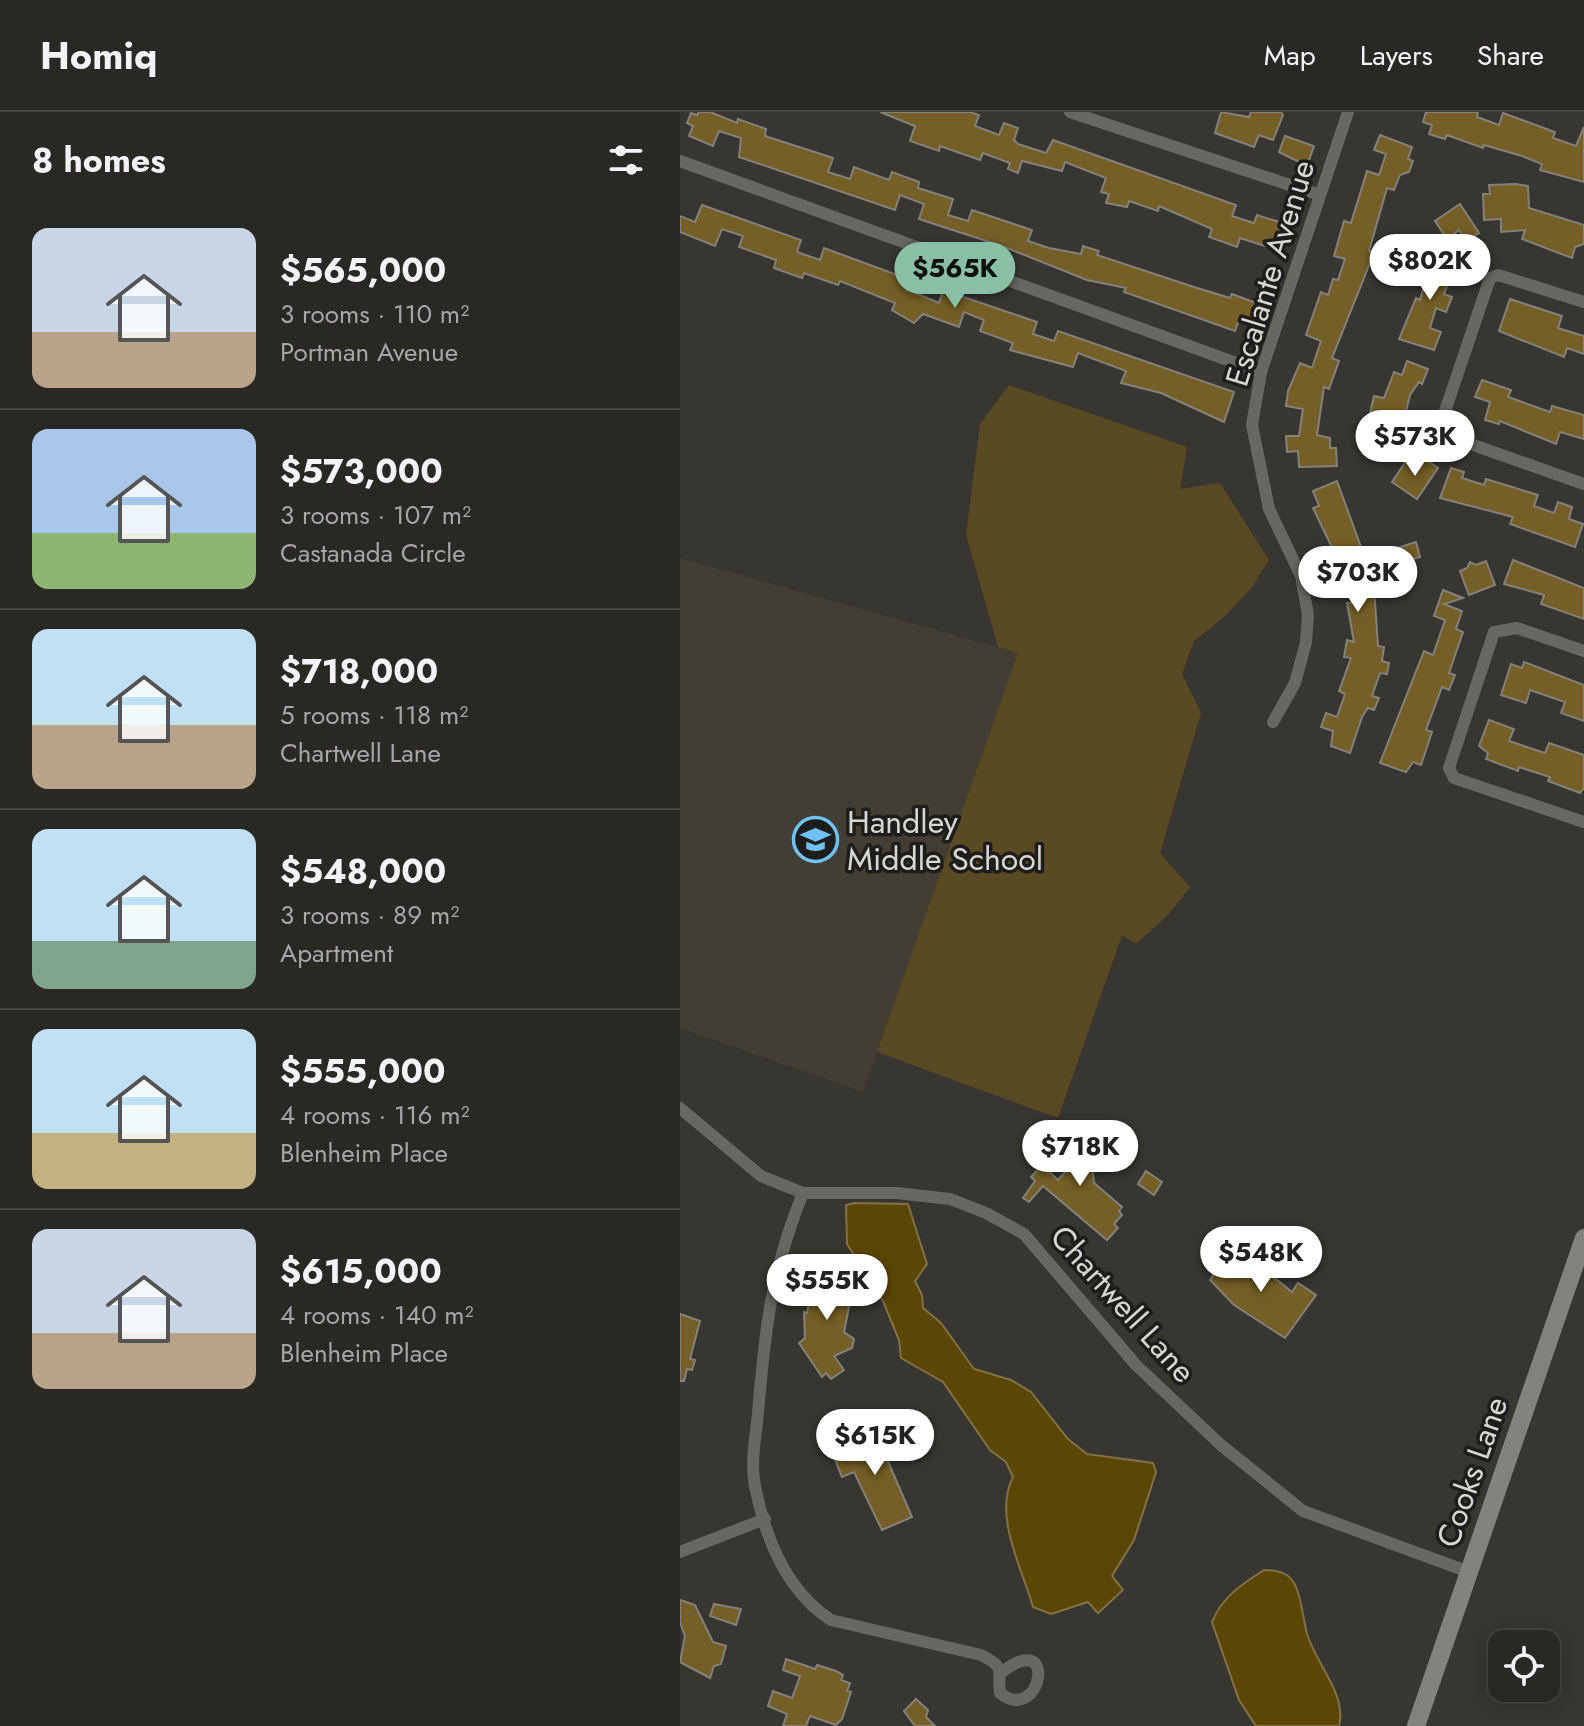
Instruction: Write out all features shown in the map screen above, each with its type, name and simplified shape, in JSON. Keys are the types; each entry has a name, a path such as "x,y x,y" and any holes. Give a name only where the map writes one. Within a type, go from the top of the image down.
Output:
{"main road":[{"name":"Cooks Lane","path":"1416,1726 1584,1238"}],"street":[{"path":"1070,112 1320,195"},
{"name":"Escalante Avenue","path":"1273,722 1295,683 1306,642 1308,615 1301,576 1269,509 1257,462 1252,425 1261,372 1348,112"},
{"path":"680,161 1261,372"},
{"path":"1584,302 1498,275 1490,278 1441,423 1459,440 1584,484"},
{"path":"1584,651 1517,628 1494,632 1449,768 1454,778 1584,822"},
{"name":"Chartwell Lane","path":"680,1108 761,1176 803,1193 896,1193 950,1199 986,1213 1024,1234 1136,1365 1221,1445 1303,1511 1469,1572"},
{"path":"803,1193 777,1268 763,1334 754,1484 786,1574 810,1607 849,1626 981,1655 996,1663 1001,1673"},
{"path":"680,1552 765,1519"}],"shaded area":[{"path":"1009,385 1187,447 1180,489 1220,483 1269,560 1252,587 1225,616 1194,641 1182,674 1201,713 1160,853 1190,887 1168,915 1136,944 1122,935 1058,1118 877,1052 1018,653 998,647 966,535 980,424"},
{"name":"Handley Middle School","path":"680,558 1018,653 863,1092 680,1028"},
{"path":"908,1204 927,1264 915,1281 922,1295 923,1308 941,1323 974,1369 1011,1380 1031,1392 1068,1439 1087,1454 1153,1463 1156,1472 1134,1540 1112,1576 1123,1590 1098,1613 1088,1602 1051,1614 1033,1607 1008,1525 1006,1508 1013,1477 1006,1462 990,1450 943,1382 901,1358 899,1340 883,1301 847,1244 846,1205"},
{"path":"1264,1570 1283,1573 1295,1585 1311,1645 1339,1702 1339,1726 1256,1726 1239,1700 1212,1622 1227,1598"}],"building":[{"path":"699,112 710,112 737,123 738,119 766,129 765,136 833,158 828,172 850,179 854,167 889,180 892,172 919,182 918,188 953,199 948,215 968,221 972,210 1032,230 1028,241 1049,248 1081,254 1083,246 1099,251 1097,255 1194,287 1230,298 1232,294 1259,304 1253,320 1245,317 1244,321 1239,320 1235,331 1124,292 1126,288 1087,280 1002,246 919,219 924,204 900,195 895,210 739,157 741,138 719,131 713,146 689,136 693,126 687,123 691,113 697,115"},
{"path":"880,112 970,112 979,115 975,126 999,135 1004,123 1018,128 1014,140 1018,144 1046,153 1053,140 1236,205 1232,216 1254,223 1257,215 1289,225 1283,244 1268,239 1265,246 1240,238 1237,247 1209,237 1212,229 1159,206 1158,211 1129,201 1127,207 1106,203 1109,194 1101,192 1106,178 1065,162 1062,171 1022,161 1018,173 1008,169 1010,163 983,153 980,160 940,146 939,151 910,141 915,126"},
{"path":"1221,112 1249,117 1251,112 1281,112 1283,115 1273,140 1259,135 1254,147 1215,133"},
{"path":"1426,112 1478,112 1477,117 1499,125 1503,113 1555,132 1553,138 1576,146 1584,127 1584,182 1540,170 1542,164 1522,156 1484,145 1483,148 1447,135 1445,139 1429,134 1432,125 1423,122"},
{"path":"1380,135 1412,147 1408,159 1413,161 1409,172 1400,175 1394,190 1387,188 1369,251 1374,253 1332,358 1339,361 1329,389 1324,387 1317,435 1330,438 1330,448 1336,448 1337,466 1299,467 1298,451 1287,452 1286,436 1299,436 1303,409 1286,406 1288,391 1300,363 1312,368 1321,341 1306,335 1321,292 1328,295 1333,279 1338,280 1345,259 1334,256 1344,221 1351,223 1367,171 1379,175 1386,154 1374,150"},
{"path":"1285,136 1314,146 1307,166 1279,152"},
{"path":"1489,185 1528,186 1529,208 1584,225 1584,244 1575,247 1572,258 1522,239 1525,230 1501,232 1501,219 1484,220 1483,194 1490,194"},
{"path":"1460,204 1479,233 1466,241 1459,230 1447,239 1435,221"},
{"path":"702,205 801,240 797,252 820,260 824,248 919,283 915,293 939,303 943,290 1037,322 1033,334 1054,341 1058,331 1234,392 1224,422 1161,393 1121,383 1126,371 1078,353 1073,367 1010,350 1013,343 980,331 984,320 964,312 959,327 923,314 914,323 892,310 895,303 840,281 838,285 804,273 802,278 774,268 776,260 739,247 743,236 722,229 715,246 680,232 680,216 695,222"},
{"path":"1434,249 1458,257 1444,294 1452,297 1446,312 1436,308 1430,328 1441,332 1434,350 1399,339 1416,298 1420,300"},
{"path":"1510,299 1562,316 1558,328 1584,336 1584,354 1567,348 1564,357 1499,331"},
{"path":"1407,361 1428,369 1422,384 1419,382 1410,395 1404,420 1393,417 1385,431 1367,426 1374,396 1384,398 1394,372 1402,375"},
{"path":"1482,380 1511,390 1508,397 1550,412 1552,406 1584,415 1584,439 1560,432 1556,444 1500,421 1499,424 1485,420 1490,402 1475,397"},
{"path":"1425,459 1438,468 1417,499 1392,482 1406,461 1419,469"},
{"path":"1451,468 1464,472 1462,478 1484,485 1486,479 1538,495 1534,506 1554,513 1558,502 1572,507 1569,519 1583,524 1575,547 1510,524 1513,517 1440,498"},
{"path":"1337,481 1365,558 1416,542 1420,557 1410,560 1412,567 1390,573 1392,583 1374,587 1378,646 1384,647 1382,661 1389,663 1387,674 1380,673 1372,696 1379,698 1374,710 1368,708 1362,717 1350,753 1331,746 1333,731 1321,727 1326,713 1337,717 1345,694 1339,691 1351,658 1344,657 1347,640 1354,642 1347,603 1362,602 1349,550 1336,556 1313,508 1319,506 1313,491"},
{"path":"1513,560 1584,588 1584,619 1541,604 1544,595 1504,584"},
{"path":"1486,561 1495,585 1469,595 1460,571 1467,568 1470,562 1476,565"},
{"path":"1443,590 1463,598 1444,604 1462,611 1456,629 1463,632 1449,673 1455,675 1449,690 1442,687 1426,730 1432,732 1421,765 1413,762 1406,772 1380,763 1424,651 1433,655 1445,620 1434,616"},
{"path":"1524,662 1584,685 1584,721 1561,713 1565,702 1530,690 1526,703 1501,695 1511,664 1522,668"},
{"path":"1489,720 1514,729 1509,741 1545,753 1549,743 1584,755 1584,788 1580,793 1548,781 1550,777 1519,767 1518,771 1486,759 1488,753 1479,746"},
{"path":"1065,1133 1076,1144 1080,1140 1103,1160 1093,1172 1094,1183 1122,1207 1119,1211 1122,1215 1114,1224 1118,1228 1107,1240 1043,1186 1029,1202 1023,1198 1035,1181 1031,1177 1042,1165 1058,1180 1073,1163 1053,1146"},
{"path":"1146,1171 1162,1182 1154,1195 1138,1184"},
{"path":"1233,1246 1249,1258 1243,1267 1260,1278 1266,1271 1292,1292 1298,1283 1316,1295 1285,1338 1234,1305 1210,1280"},
{"path":"833,1257 843,1270 835,1277 851,1297 844,1332 854,1339 852,1348 834,1356 844,1370 831,1379 826,1373 822,1377 799,1343 805,1338 804,1312 807,1313 814,1273 825,1274 826,1263"},
{"path":"680,1314 700,1321 690,1359 695,1360 692,1370 687,1369 684,1381 680,1381"},
{"path":"873,1427 880,1430 880,1443 912,1517 882,1530 854,1472 842,1477 835,1460 849,1454 844,1437"},
{"path":"680,1600 695,1605 713,1642 726,1646 721,1664 714,1666 710,1678 680,1662 685,1636 680,1622"},
{"path":"714,1604 741,1609 736,1625 710,1616"},
{"path":"786,1659 815,1669 817,1665 836,1671 843,1675 841,1680 850,1683 847,1691 851,1692 842,1719 836,1725 810,1716 806,1726 783,1726 787,1714 768,1706 773,1691 792,1698 800,1676 783,1670"},
{"path":"916,1699 928,1710 926,1717 935,1726 915,1726 904,1711"}],"place":[{"name":"Handley Middle School","path":"816,840"}]}
